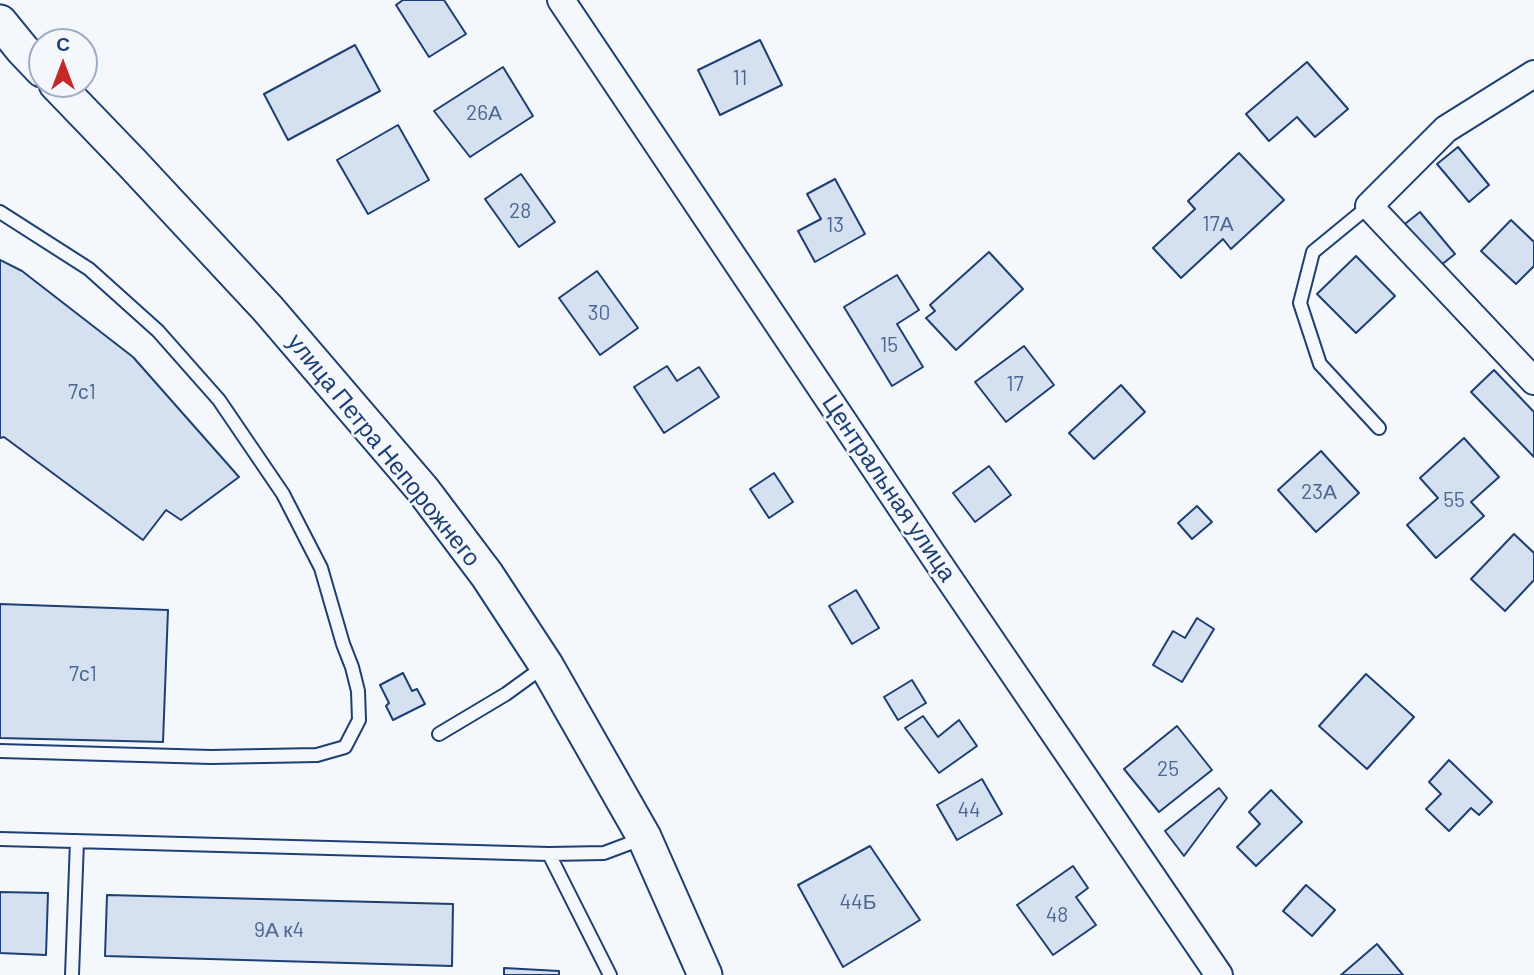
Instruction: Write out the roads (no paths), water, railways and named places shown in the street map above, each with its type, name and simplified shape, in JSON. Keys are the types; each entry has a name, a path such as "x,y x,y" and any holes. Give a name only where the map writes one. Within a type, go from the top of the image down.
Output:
{"street":[{"name":"Центральная улица","path":"561,0 933,555 1219,975"},
{"path":"0,22 21,56"},
{"path":"1534,74 1446,129 1369,206 1534,381"},
{"name":"улица Петра Непорожнего","path":"69,98 268,309 423,490 486,575 547,665 644,838 705,975"}],"lane":[{"path":"1369,206 1313,252 1300,303 1320,364 1379,428"},
{"path":"0,212 89,269 158,331 219,400 283,494 321,568 352,667 358,691 359,719 345,747 317,755 211,757 0,751"},
{"path":"439,734 506,694 547,665"},
{"path":"0,839 550,854 604,853 644,838"},
{"path":"72,975 77,841"},
{"path":"550,854 610,975"}]}
